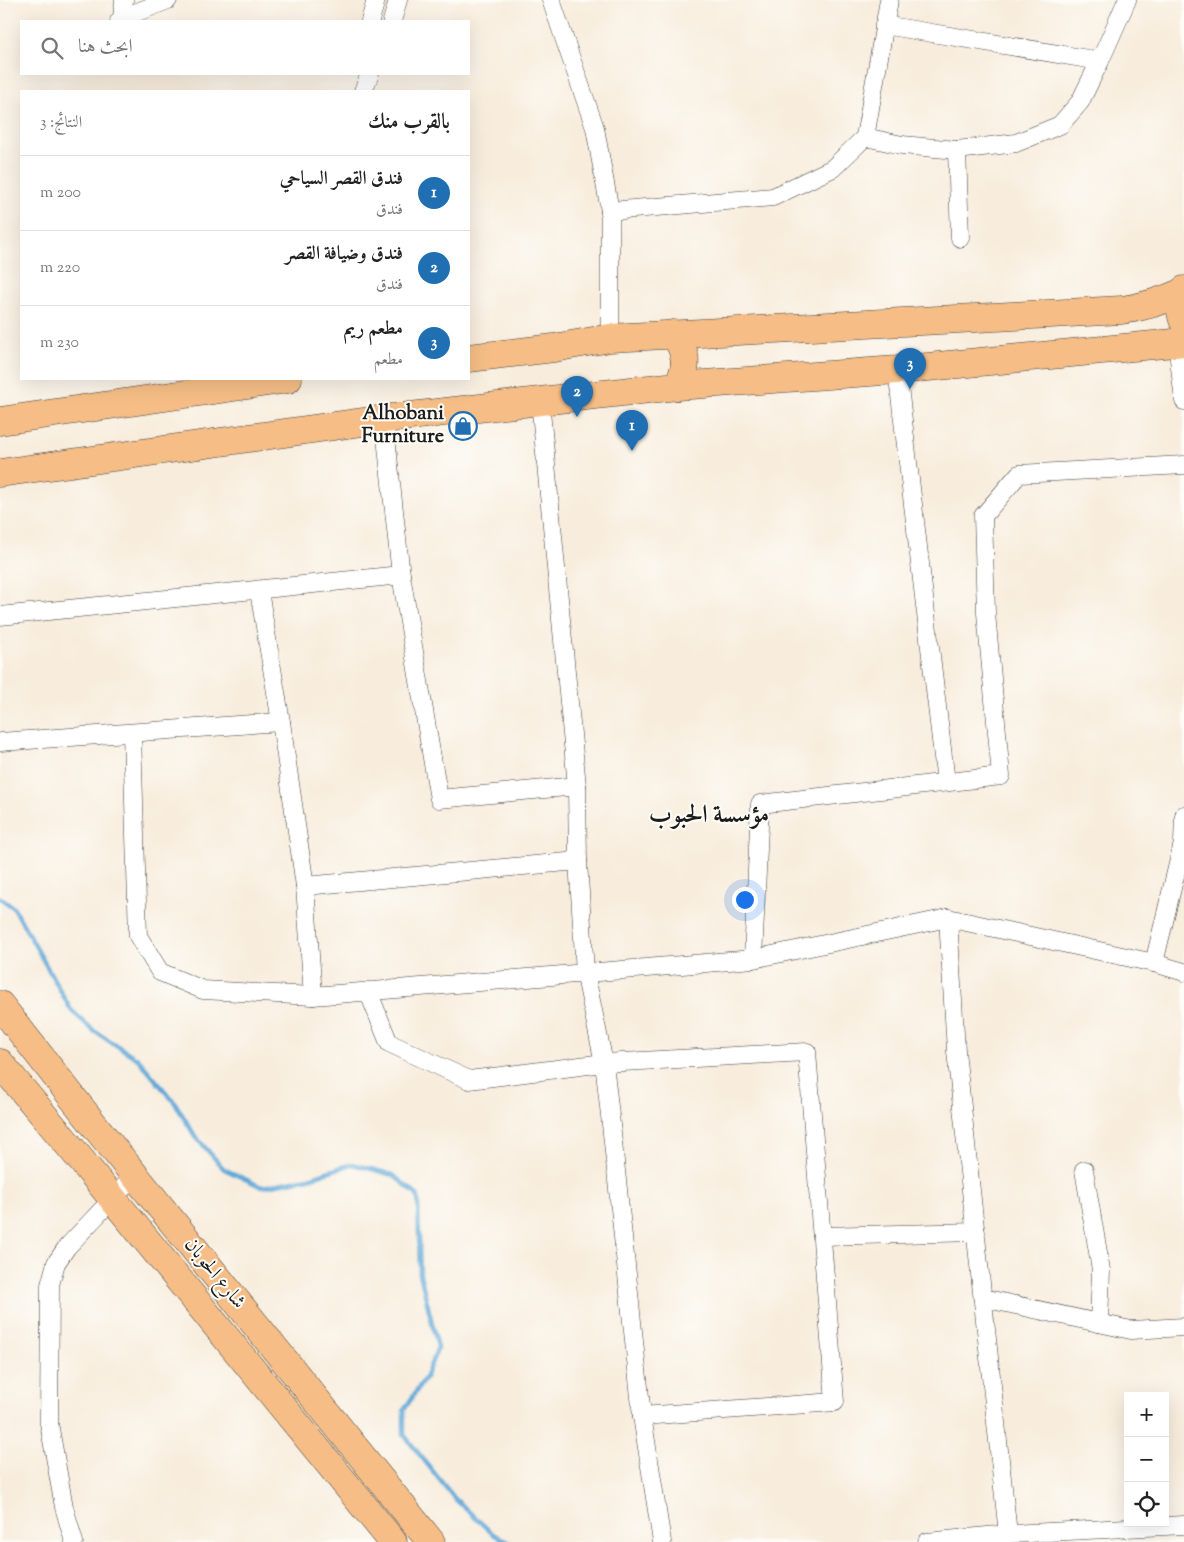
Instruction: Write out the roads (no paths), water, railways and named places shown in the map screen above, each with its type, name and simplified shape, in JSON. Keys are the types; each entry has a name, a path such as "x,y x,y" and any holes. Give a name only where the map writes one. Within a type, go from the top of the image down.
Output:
{"main road":[{"path":"470,358 554,348 610,338 1122,310 1150,305 1183,291"},
{"path":"0,473 384,419 540,400 677,386 897,370 1182,335 1180,304 1183,291"},
{"path":"673,334 682,345 685,359 684,373 677,386"},
{"path":"0,421 281,380"},
{"name":"شارع الحوبان","path":"0,1005 431,1542"},
{"name":"شارع الحوبان","path":"0,1063 393,1542"}],"street":[{"path":"121,20 124,0"},
{"path":"121,20 168,0"},
{"path":"370,20 376,0"},
{"path":"392,20 398,0"},
{"path":"551,0 594,128 610,211 610,338"},
{"path":"610,211 773,197 833,168 865,137 889,0"},
{"path":"865,137 902,145 957,150 1016,143 1060,125 1080,102 1127,0"},
{"path":"884,25 1100,61"},
{"path":"957,150 960,238"},
{"path":"1182,335 1184,401"},
{"path":"897,370 946,782"},
{"path":"540,400 577,786 578,862 585,972 604,1063 642,1416 662,1542"},
{"path":"384,419 401,575 439,799 577,786"},
{"path":"753,959 760,804 1001,776 986,613 983,516 1019,474 1184,465"},
{"path":"0,616 401,575"},
{"path":"259,590 282,722 305,886 313,996"},
{"path":"0,742 282,722"},
{"path":"132,733 138,936 160,972 204,990 313,996 753,959 948,918 1154,963 1184,972"},
{"path":"1154,963 1183,843 1184,815"},
{"path":"305,886 578,862"},
{"path":"948,918 956,1051 1008,1534"},
{"path":"368,991 389,1043 469,1080 604,1063 807,1052 835,1402 642,1416"},
{"path":"1084,1170 1101,1270 1099,1323"},
{"path":"74,1542 64,1507 49,1422 50,1285 52,1274 62,1254 135,1175"},
{"path":"822,1236 976,1232"},
{"path":"983,1298 1131,1330 1184,1326"},
{"path":"927,1542 1008,1534 1184,1525"}],"waterway":[{"path":"0,898 14,908 71,1010 94,1031 138,1059 175,1103 195,1136 224,1169 262,1187 309,1178 352,1164 393,1175 418,1196 420,1274 438,1347 425,1378 404,1410 404,1435 455,1499 493,1534 508,1542"}],"place":[{"name":"مطعم ريم","path":"910,389"},
{"name":"فندق وضيافة القصر","path":"577,417"},
{"name":"Alhobani Furniture","path":"463,426"},
{"name":"فندق القصر السياحي","path":"632,451"}],"district":[{"name":"مؤسسة الحبوب","path":"709,816"}]}
